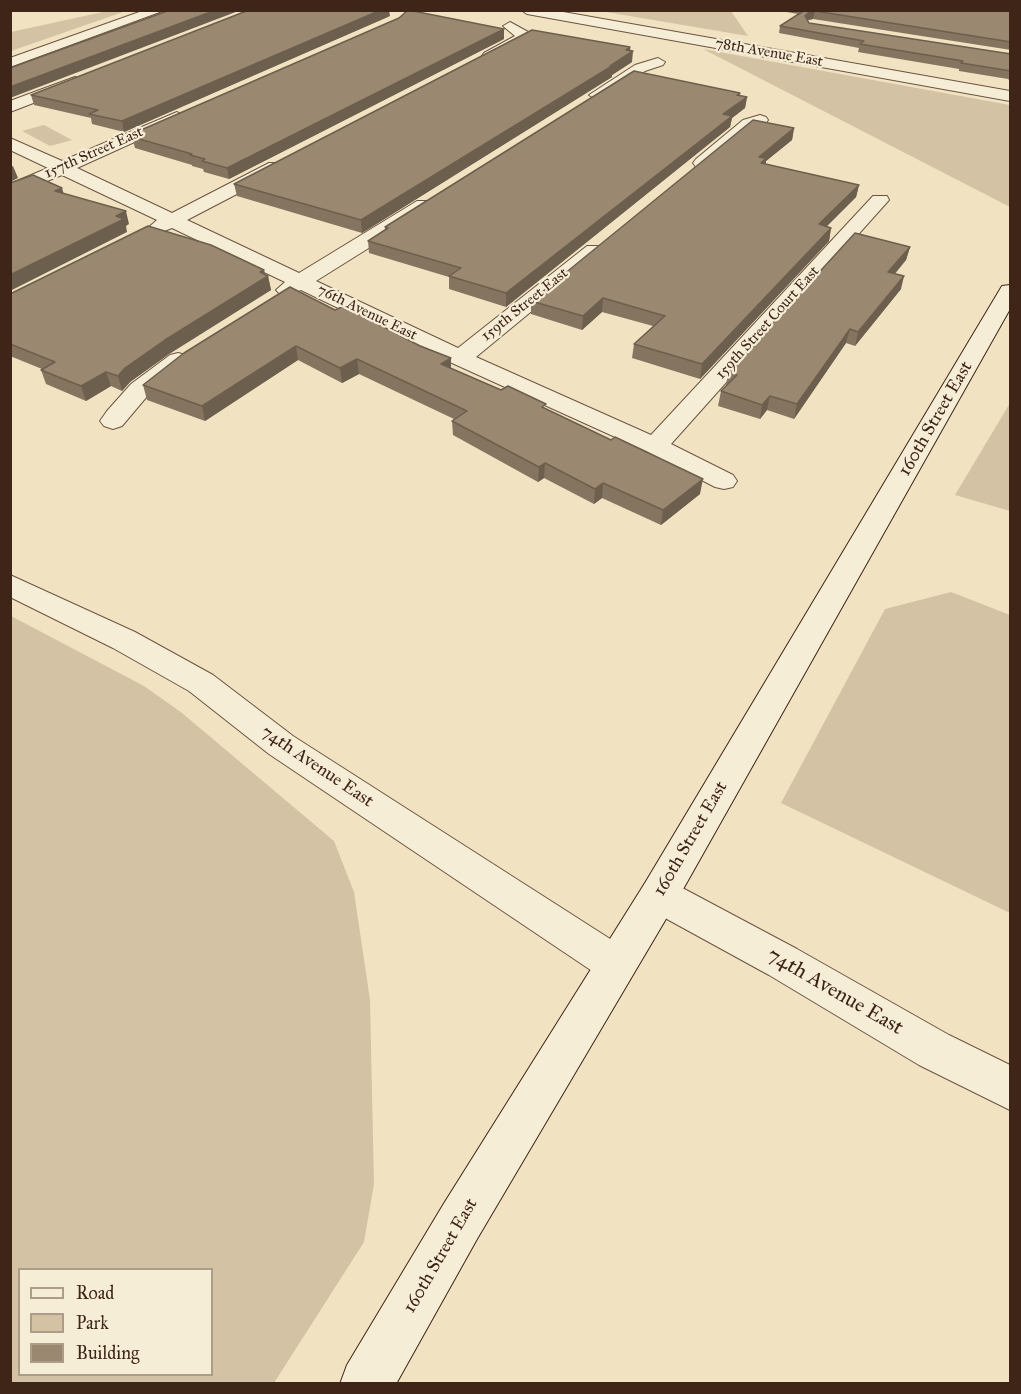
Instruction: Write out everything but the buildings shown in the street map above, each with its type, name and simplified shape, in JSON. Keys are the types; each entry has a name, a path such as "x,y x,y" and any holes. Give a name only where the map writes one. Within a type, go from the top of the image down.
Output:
{"street":[{"path":"10,63 159,10"},
{"name":"78th Avenue East","path":"527,10 1011,96"},
{"path":"476,62 525,36 510,26"},
{"path":"583,104 640,68 658,62"},
{"path":"10,107 87,77"},
{"name":"157th Street East","path":"10,190 191,111"},
{"path":"691,172 749,123 760,120"},
{"name":"76th Avenue East","path":"10,143 174,219 460,358 655,446 724,481"},
{"path":"143,235 288,160"},
{"path":"273,299 444,192"},
{"name":"159th Street Court East","path":"655,446 880,200"},
{"name":"159th Street East","path":"460,358 608,239"},
{"name":"160th Street East","path":"366,1383 615,964 660,895 1011,291"},
{"path":"114,422 119,411 140,389 197,348"},
{"name":"74th Avenue East","path":"10,585 124,640 201,683 281,745 615,964"},
{"name":"74th Avenue East","path":"660,895 783,962 934,1050 1011,1088"}],"green space":[{"path":"112,10 126,11 11,51 11,32"},
{"path":"600,11 731,11 748,36"},
{"path":"703,49 1010,105 1010,207"},
{"path":"44,125 72,140 50,146 22,131"},
{"path":"1010,403 1010,511 955,495"},
{"path":"951,592 1010,615 1010,913 781,803 885,609"},
{"path":"11,616 144,686 182,713 334,841 354,892 370,1000 374,1184 364,1242 274,1383 11,1383"}]}
